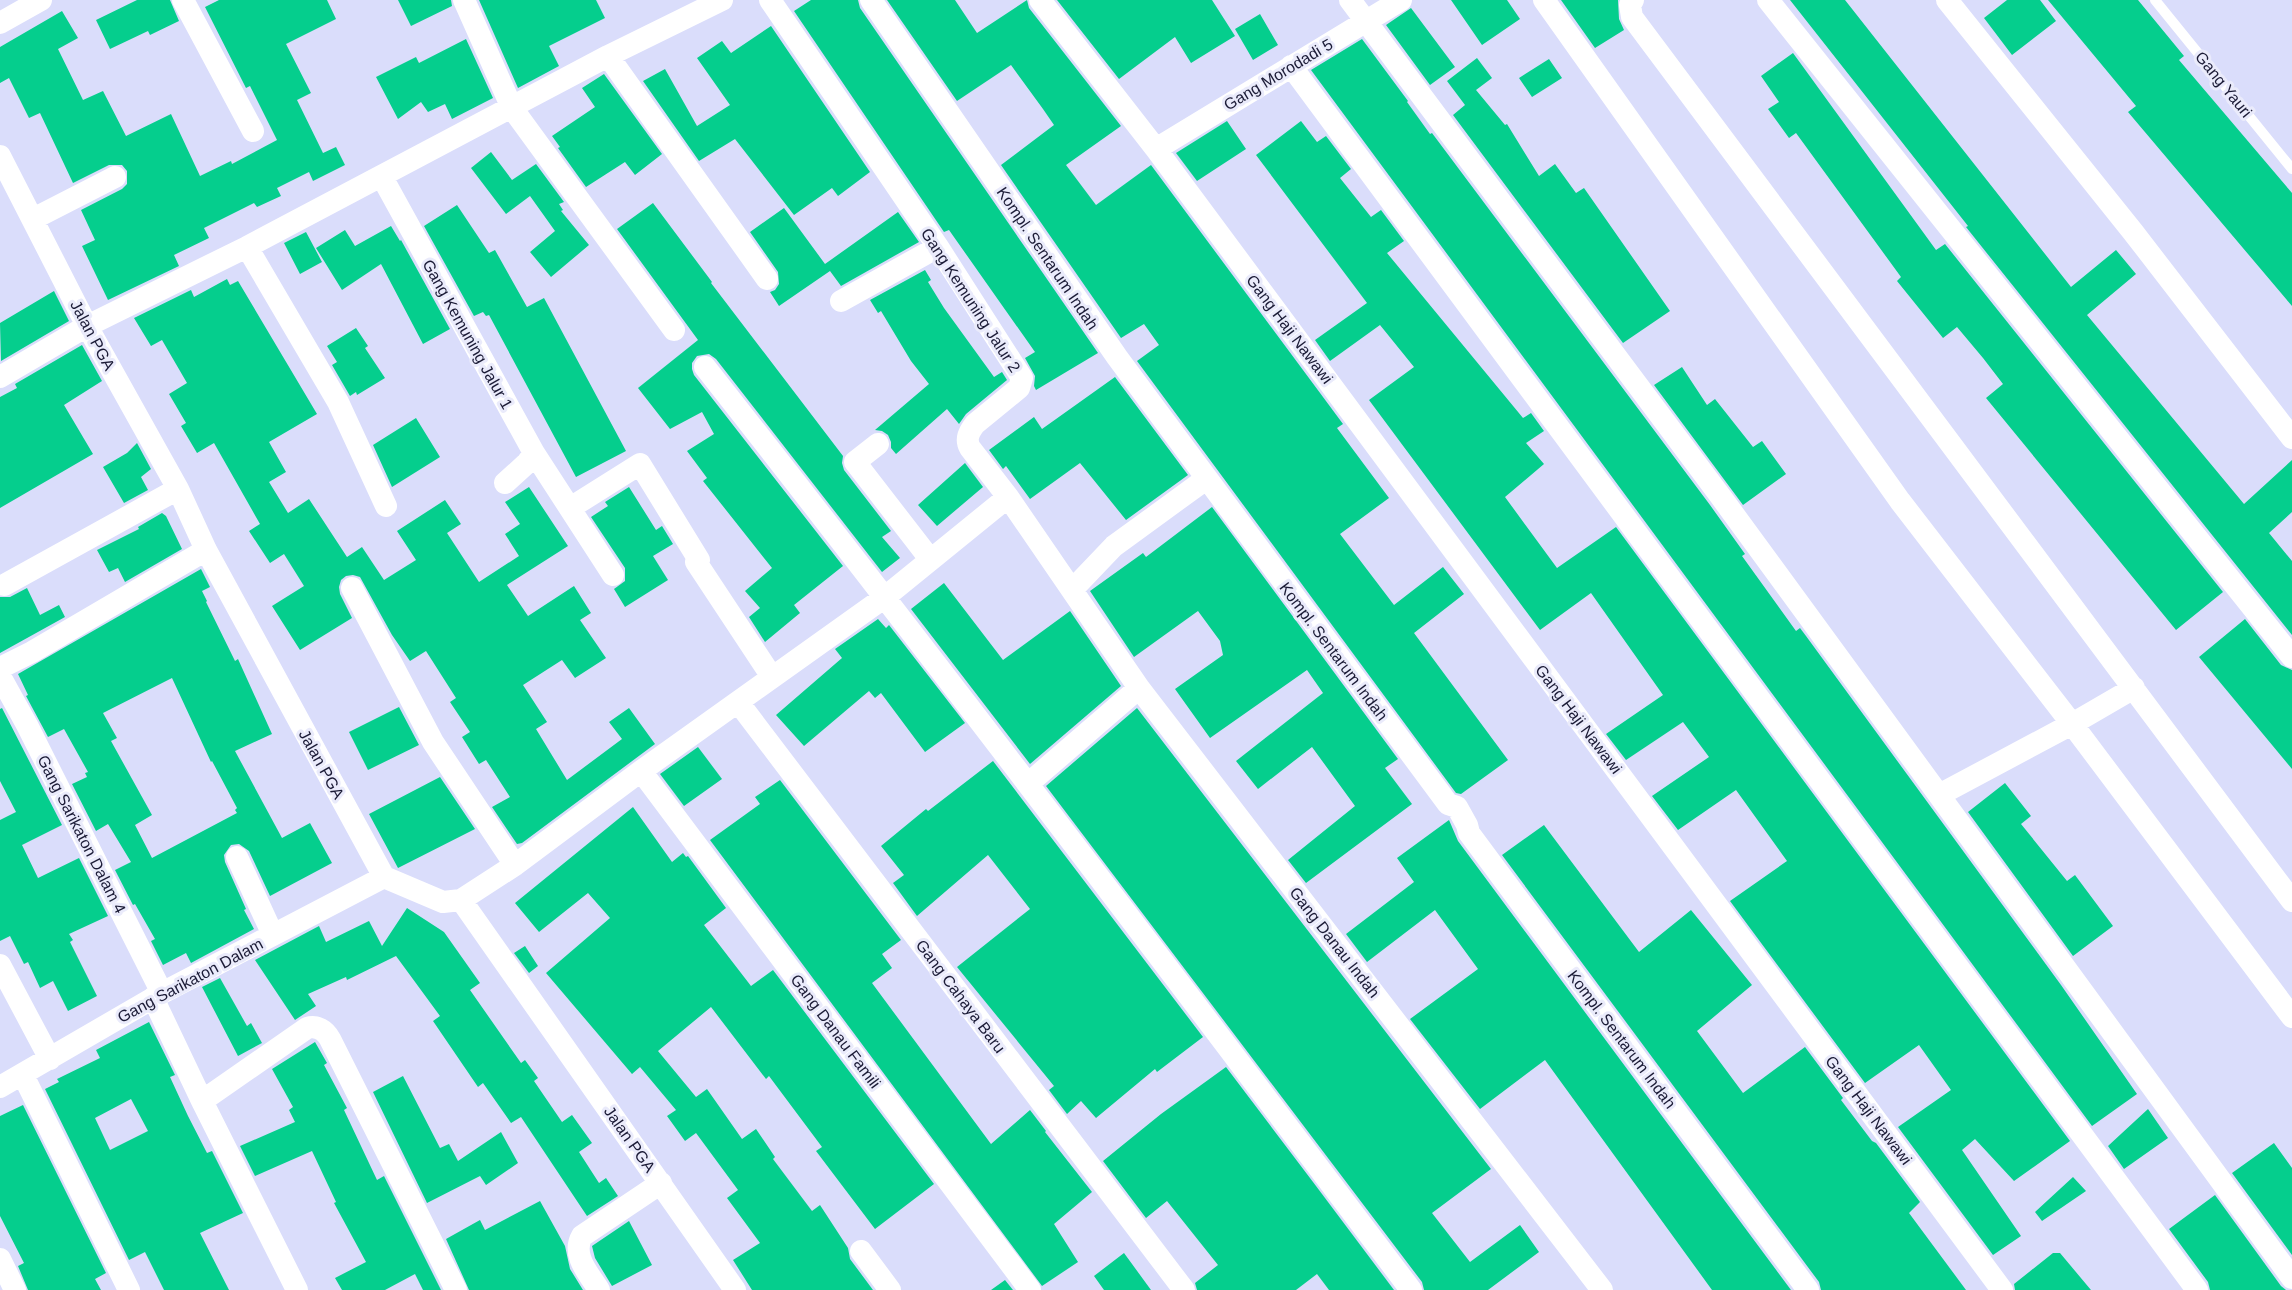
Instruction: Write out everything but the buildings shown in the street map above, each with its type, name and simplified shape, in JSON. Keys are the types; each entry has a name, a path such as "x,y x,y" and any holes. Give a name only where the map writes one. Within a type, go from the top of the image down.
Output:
{"street":[{"path":"0,23 41,0"},
{"path":"183,0 253,130"},
{"path":"464,0 512,108 674,330"},
{"path":"0,377 87,326 247,247 608,56 722,0"},
{"name":"Gang Kemuning Jalur 2","path":"770,0 938,247 1022,378 1018,388 975,424 969,432 968,440 970,448 1008,497 1072,590"},
{"name":"Kompl. Sentarum Indah","path":"871,0 1117,357 1448,804 1457,807 1469,833 1808,1290"},
{"name":"Gang Haji Nawawi","path":"1040,0 1156,149 2002,1290"},
{"path":"1350,0 1714,487 2292,1278"},
{"name":"Gang Morodadi 5","path":"1156,149 1401,0"},
{"path":"1544,0 1900,501 2072,724 2292,1017"},
{"path":"1633,0 1630,5 1632,17 2292,901"},
{"path":"1768,0 2292,657"},
{"path":"1947,0 2133,232 2292,438"},
{"path":"608,56 767,279"},
{"path":"1290,66 2197,1290"},
{"name":"Jalan PGA","path":"0,156 87,326 178,489 206,550 384,877"},
{"path":"33,219 115,177"},
{"name":"Gang Kemuning Jalur 1","path":"382,177 534,453 613,575"},
{"path":"247,247 338,402 386,506"},
{"path":"841,302 938,247"},
{"path":"705,367 1029,783 1411,1290"},
{"path":"878,444 855,462 930,559"},
{"path":"505,483 527,463 534,453"},
{"path":"570,508 640,464 699,560 696,562 772,677"},
{"path":"1072,590 1114,546 1206,479"},
{"path":"4,585 178,489"},
{"path":"384,877 443,902 461,900 515,865 641,771 885,597 1008,497"},
{"path":"0,668 32,652 206,550"},
{"path":"352,588 433,742 515,865"},
{"name":"Gang Danau Indah","path":"1072,590 1139,688 1602,1290"},
{"name":"Gang Sarikaton Dalam 4","path":"0,676 27,725 158,995 202,1101 297,1290"},
{"path":"1029,783 1139,688"},
{"path":"1939,795 2134,688"},
{"name":"Gang Cahaya Baru","path":"738,702 1183,1290"},
{"name":"Gang Danau Famili","path":"641,771 1030,1290"},
{"path":"237,857 273,935"},
{"name":"Gang Sarikaton Dalam","path":"0,1087 158,995 384,877"},
{"name":"Jalan PGA","path":"461,900 735,1290"},
{"path":"0,965 50,1059"},
{"path":"202,1101 307,1028 323,1030 330,1039 456,1290"},
{"path":"23,1075 129,1290"},
{"path":"599,1290 578,1256 579,1241 582,1236 661,1183"},
{"path":"861,1251 890,1290"},
{"path":"0,1259 15,1290"}],"lane":[{"name":"Gang Yauri","path":"2155,0 2292,169"}]}
